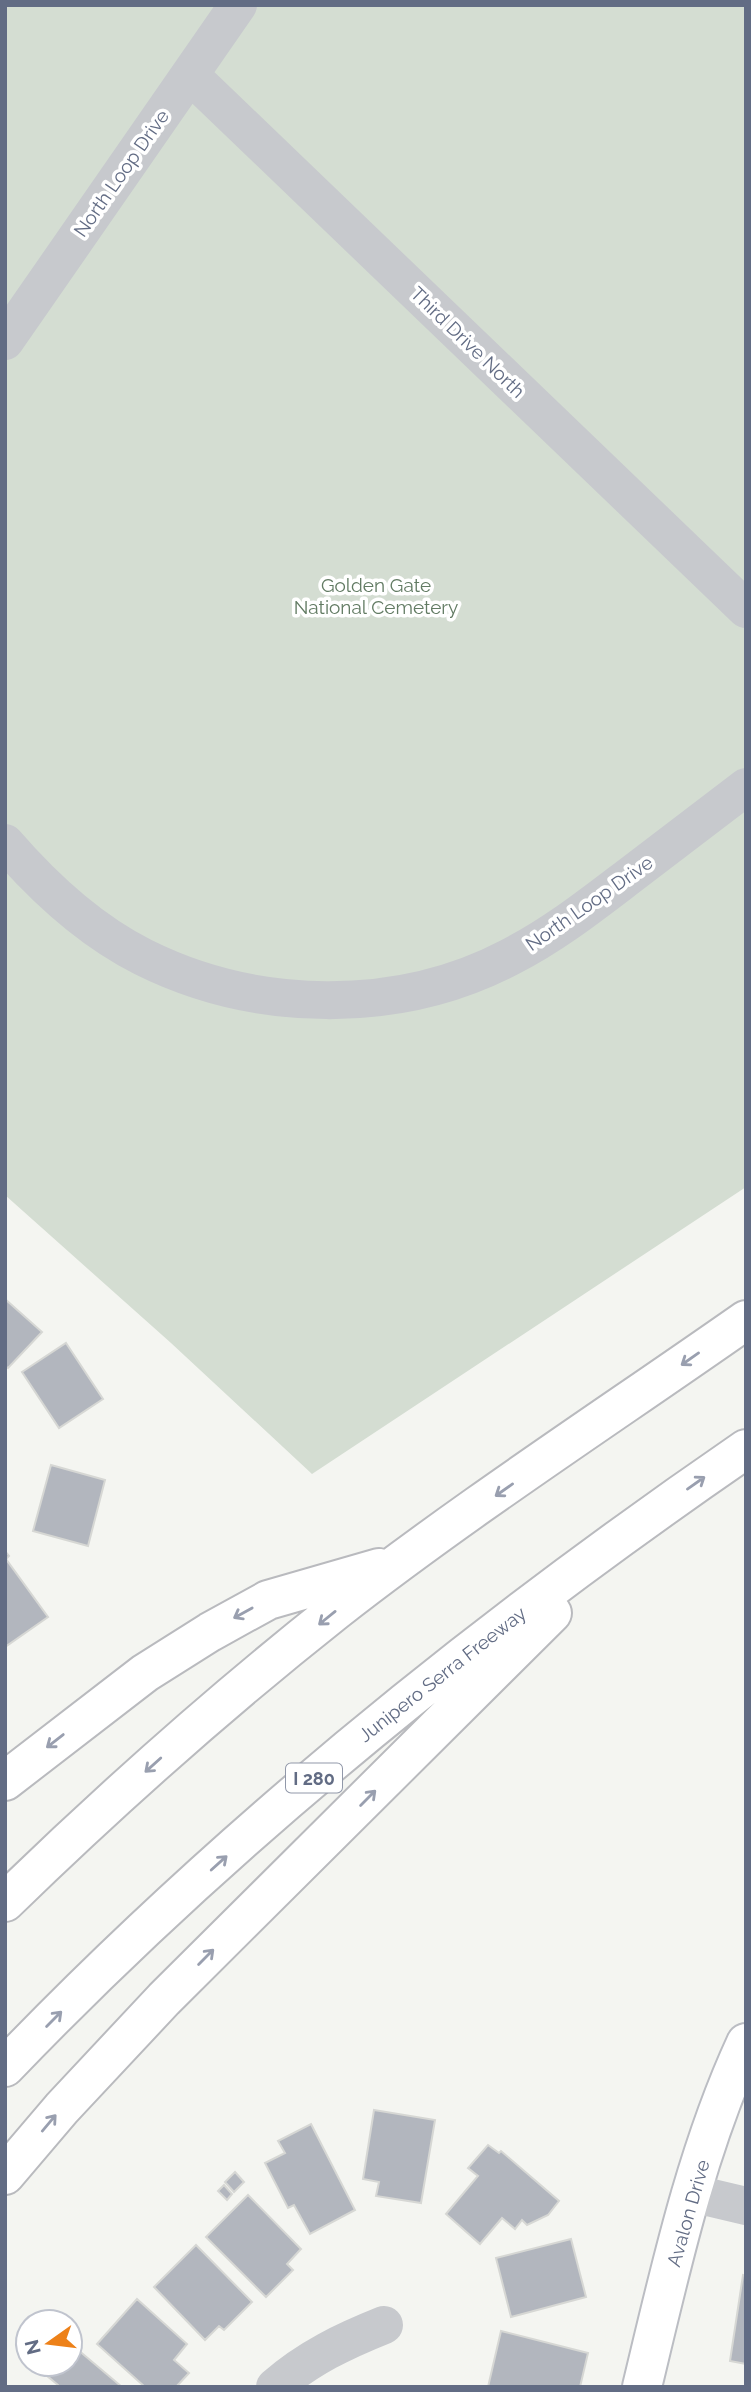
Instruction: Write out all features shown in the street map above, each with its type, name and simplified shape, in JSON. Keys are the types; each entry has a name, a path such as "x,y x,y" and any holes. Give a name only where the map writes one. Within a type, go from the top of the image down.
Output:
{"main road":[{"path":"5,1902 214,1711 335,1612 401,1562 746,1320"},
{"name":"Junipero Serra Freeway","path":"5,2067 121,1954 288,1800 464,1655 647,1518 746,1449"},
{"path":"5,2175 62,2108 156,2008 647,1518"},
{"path":"5,1781 145,1673 256,1606 268,1600 401,1562"},
{"name":"Avalon Drive","path":"642,2387 691,2193 732,2072 746,2043"}],"street":[{"name":"North Loop Drive","path":"5,341 238,5"},
{"name":"Third Drive North","path":"190,75 746,609"},
{"name":"North Loop Drive","path":"5,843 41,882 78,915 142,956 177,972 215,985 252,993 290,998 363,999 435,986 509,958 575,918 746,787"},
{"path":"691,2193 746,2206"},
{"path":"275,2387 295,2369 323,2352 384,2325"}],"green space":[{"name":"Golden Gate National Cemetery","path":"5,5 746,5 746,1187 312,1474 171,1343 5,1195"}],"building":[{"path":"5,1299 42,1332 8,1368 5,1366"},
{"path":"66,1343 103,1399 59,1428 22,1372"},
{"path":"51,1465 105,1480 88,1546 33,1531"},
{"path":"5,1551 9,1556 6,1559 48,1617 5,1647"},
{"path":"374,2110 435,2120 421,2203 376,2196 379,2182 363,2179"},
{"path":"311,2124 355,2210 310,2234 294,2205 288,2208 265,2163 285,2153 278,2141"},
{"path":"488,2145 499,2153 501,2151 559,2201 548,2215 527,2225 522,2220 515,2229 502,2218 480,2244 446,2214 478,2176 468,2168"},
{"path":"235,2172 244,2182 234,2192 225,2182"},
{"path":"224,2185 232,2194 227,2200 218,2191"},
{"path":"248,2195 301,2249 287,2264 293,2270 266,2297 206,2237"},
{"path":"571,2239 586,2297 511,2317 496,2258"},
{"path":"196,2245 252,2302 224,2330 219,2326 205,2340 154,2287"},
{"path":"743,2275 746,2276 746,2364 730,2361"},
{"path":"137,2299 187,2344 174,2360 189,2373 176,2387 145,2387 97,2344"},
{"path":"501,2331 588,2353 580,2387 488,2387"},
{"path":"84,2355 122,2387 57,2387 50,2378 84,2378"}]}
